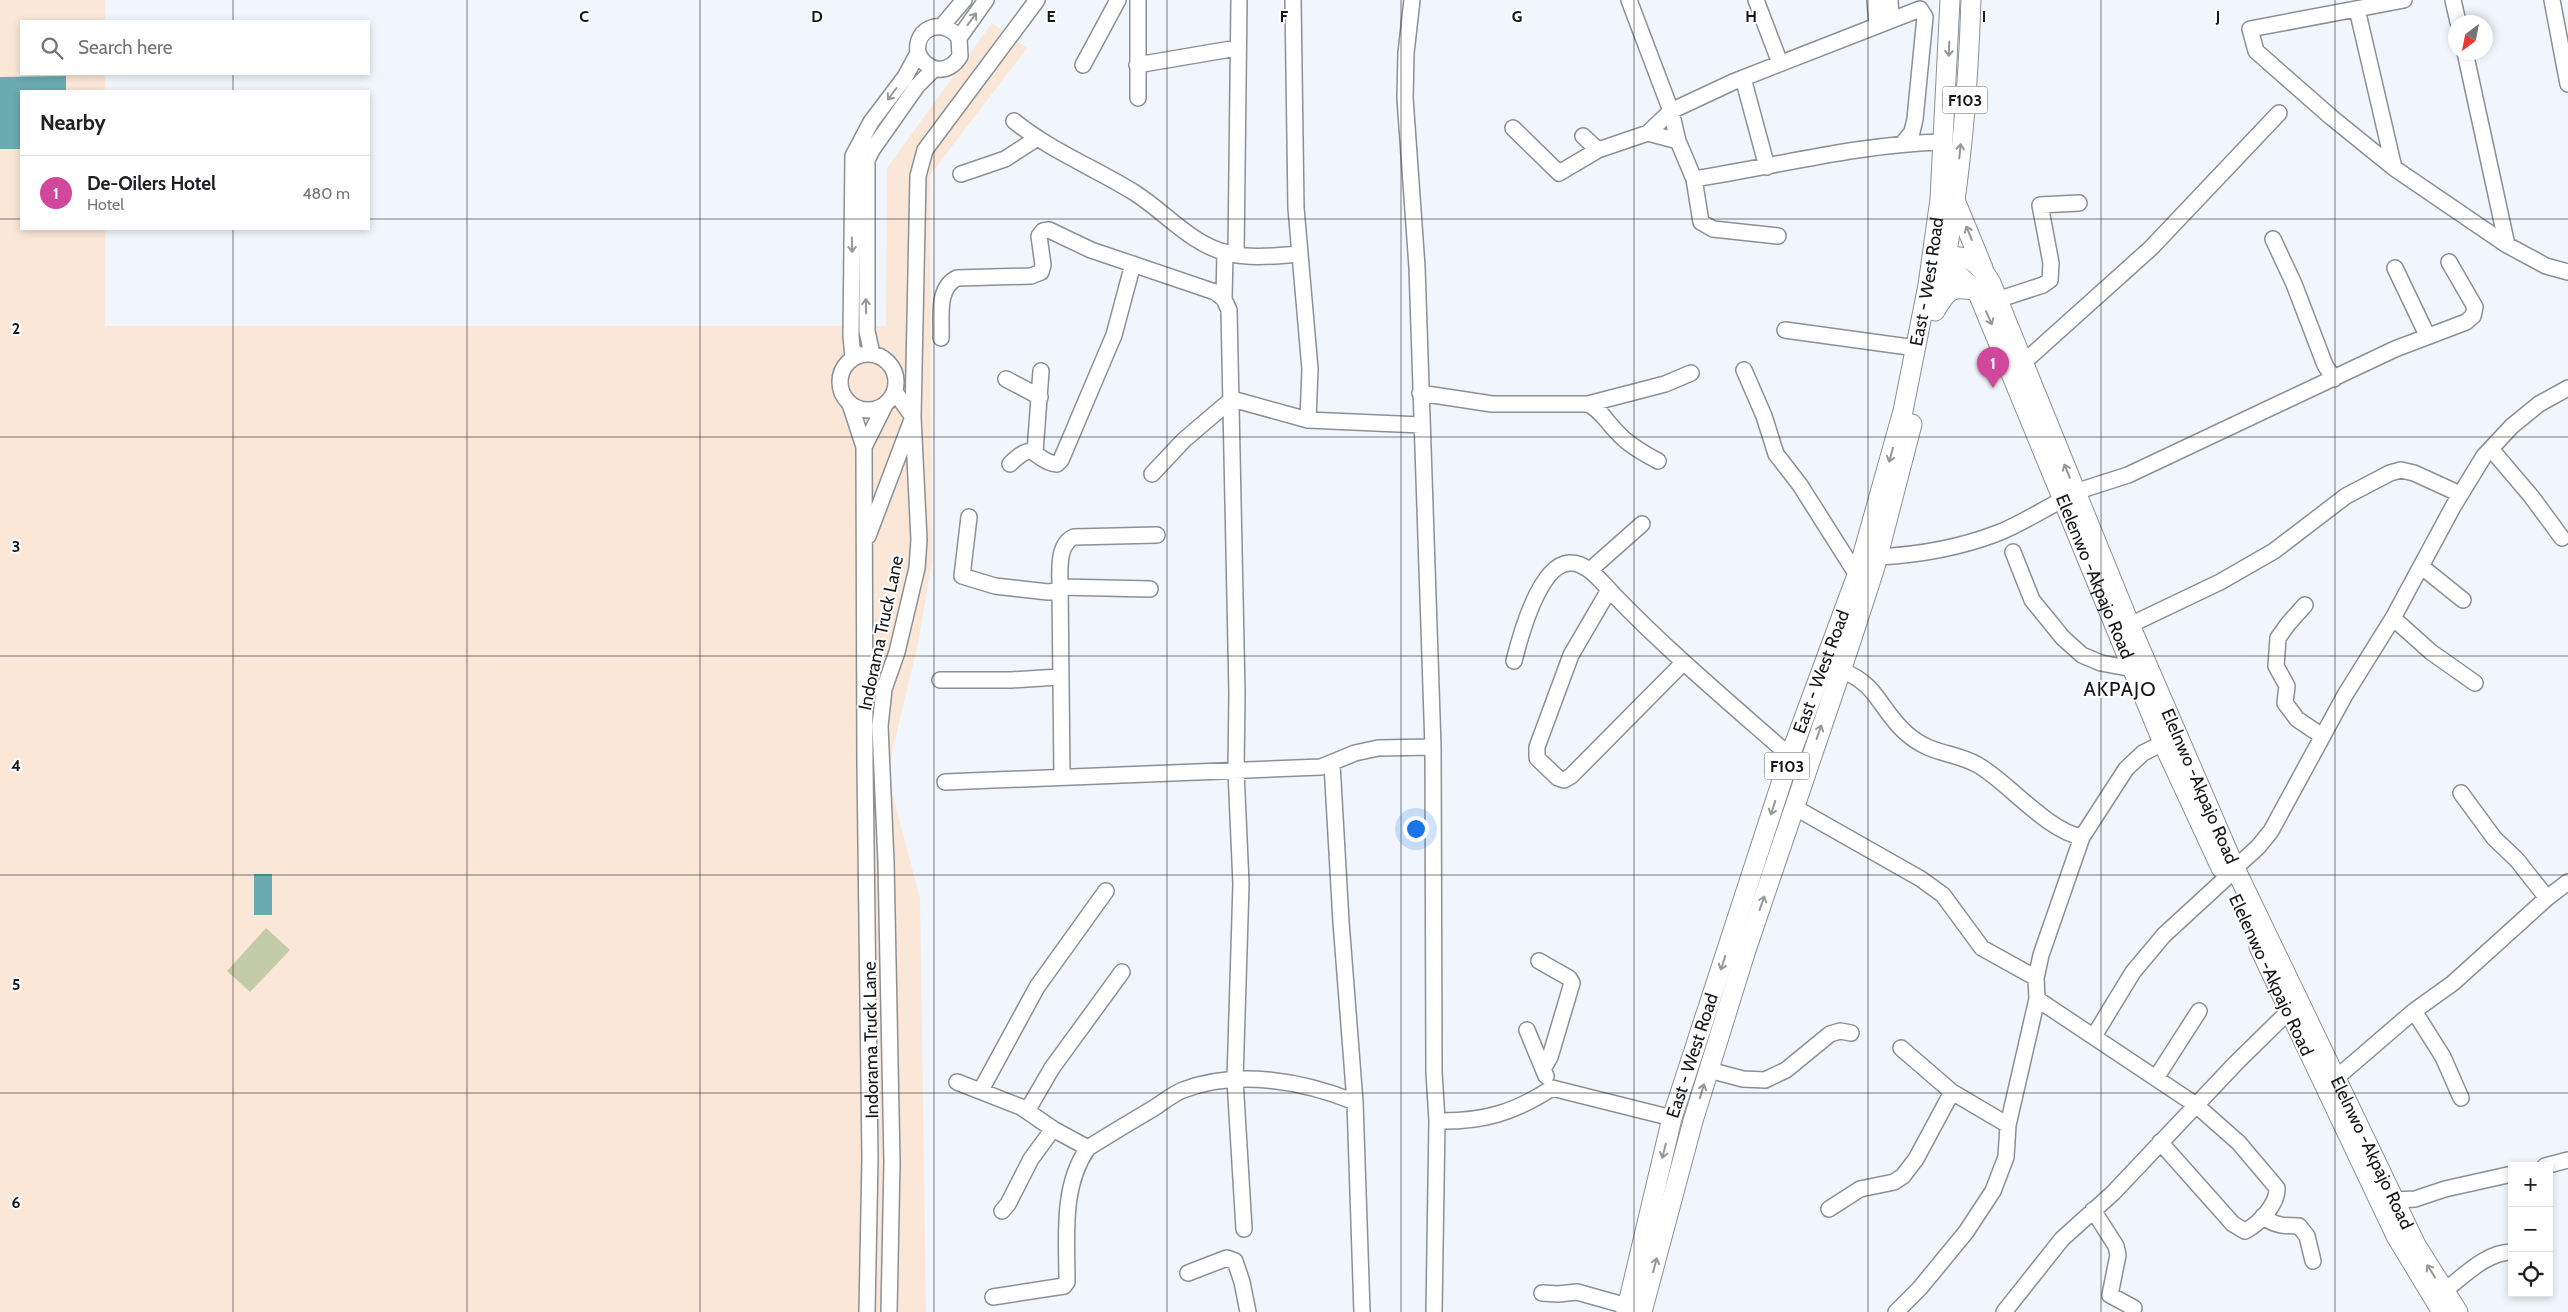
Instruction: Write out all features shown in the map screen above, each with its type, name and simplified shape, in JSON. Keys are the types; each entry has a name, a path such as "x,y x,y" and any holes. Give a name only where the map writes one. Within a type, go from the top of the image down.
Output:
{"main road":[{"name":"F103","path":"1948,199 1942,142 1950,0"},
{"name":"F103","path":"1948,199 1966,95 1971,0"},
{"name":"East - West Road","path":"1632,1310 1794,807 1877,557 1915,414 1935,311 1939,260 1948,199"},
{"name":"Elelnwo -Akpajo Road","path":"1948,199 1997,300 2023,363 2070,495 2130,625 2230,873 2335,1079 2392,1211 2458,1312"},
{"path":"1939,260 1964,258 1983,268"},
{"name":"East - West Road","path":"1632,1310 1672,1118 1790,756 1857,575 1903,411 1916,348 1939,260"},
{"name":"Elelenwo -Akpajo Road","path":"1939,260 1977,292 2070,495 2133,669 2163,743 2230,873 2289,1010 2392,1211 2412,1265 2442,1312"},
{"path":"1935,311 1948,292 1956,288 1977,292"}],"street":[{"path":"942,26 964,0"},
{"path":"959,38 986,0"},
{"name":"Indorama Truck Lane","path":"889,1312 892,1162 883,771 880,726 884,689 899,642 917,568 919,540 913,417 918,176 925,150 1037,0"},
{"path":"1083,65 1118,0"},
{"path":"1138,0 1138,98"},
{"path":"1239,0 1230,253 1224,299 1230,325 1232,399 1237,693 1236,771 1241,884 1235,1080 1244,1229"},
{"path":"1293,0 1299,254 1310,369 1308,420"},
{"path":"1412,0 1406,53 1405,98 1417,267 1433,747 1434,1072 1437,1121 1434,1312"},
{"path":"1629,0 1671,111 1678,141 1694,179 1699,217 1705,226 1778,236"},
{"path":"1756,0 1780,63"},
{"path":"1875,0 1884,22"},
{"path":"1884,22 1890,0"},
{"path":"2404,0 2250,29 2256,51 2331,117 2394,168 2507,245 2546,266 2568,272"},
{"path":"2453,0 2456,15"},
{"path":"2552,0 2568,84"},
{"path":"1513,128 1559,174 1598,150 1648,133 1671,111 1743,78 1915,9 1922,10 1925,17 1915,119 1912,132 1903,143"},
{"path":"2357,9 2394,168"},
{"path":"942,26 949,28 959,38 961,50 957,61 947,69 934,69 921,60 918,53 918,41 925,31 942,26"},
{"path":"1137,65 1237,48"},
{"path":"853,358 851,336 853,156 871,122 905,77 918,53"},
{"path":"2467,60 2507,245"},
{"path":"872,354 867,331 867,160 917,86 934,69"},
{"path":"1743,78 1767,167"},
{"path":"2023,363 2151,248 2279,113"},
{"path":"1014,122 1036,140 1122,185 1201,241 1230,253 1257,257 1299,254"},
{"path":"1648,133 1678,141"},
{"path":"1583,136 1598,150"},
{"path":"961,174 1005,159 1036,140"},
{"path":"1694,179 1903,143 1942,142"},
{"path":"1997,300 2043,285 2050,280 2051,263 2040,206 2079,203"},
{"path":"941,338 943,298 945,288 950,281 957,278 1031,276 1041,272 1043,265 1039,236 1044,231 1049,230 1092,250 1215,292 1224,299"},
{"path":"2273,239 2294,284 2325,365 2334,379"},
{"path":"1877,557 1919,555 1979,540 2000,532 2070,495 2128,475 2427,335 2466,322 2473,316 2475,307 2449,262"},
{"path":"1010,464 1027,452 1035,452 1052,464 1057,464 1061,460 1108,351 1133,264"},
{"path":"2395,268 2427,335"},
{"path":"1785,330 1916,348"},
{"path":"864,447 885,406 895,392 896,375 892,368 880,356 872,354 853,358 843,368 840,378 842,393 850,404 864,447 865,765 870,1158 867,1312"},
{"path":"1744,370 1764,416 1776,454 1800,485 1857,575"},
{"path":"1035,452 1041,371"},
{"path":"1420,393 1492,404 1588,404 1665,384 1691,373"},
{"path":"1006,379 1040,397"},
{"path":"2094,1036 2133,972 2164,935 2258,847 2271,831 2345,695 2422,567 2460,494 2484,456 2512,426 2540,404 2568,388"},
{"path":"865,544 913,417 895,392"},
{"path":"1232,399 1308,420 1421,425"},
{"path":"1152,474 1184,440 1232,399"},
{"path":"850,404 867,411 885,406"},
{"path":"1588,404 1601,412 1616,432 1636,449 1658,461"},
{"path":"2491,449 2531,496 2562,538"},
{"path":"2130,625 2220,582 2274,551 2346,496 2390,473 2400,470 2414,473 2460,494"},
{"path":"969,517 962,576 996,586 1048,592 1056,591 1060,587 1150,589"},
{"path":"1590,570 1642,524"},
{"path":"1062,776 1059,676 1061,559 1069,539 1074,537 1157,535"},
{"path":"2013,552 2032,600 2063,638 2082,655 2101,663 2133,669"},
{"path":"1514,661 1524,622 1550,574 1560,565 1571,562 1590,570 1683,662 1790,756"},
{"path":"2422,567 2463,600"},
{"path":"1609,590 1572,655 1537,747 1537,758 1558,778 1564,780 1683,662"},
{"path":"2305,605 2278,638 2276,666 2287,686 2285,703 2298,719 2322,736"},
{"path":"2392,618 2431,652 2475,682"},
{"path":"1841,670 1867,684 1904,731 1921,745 1977,765 2057,826 2082,837"},
{"path":"940,680 1011,680 1059,676"},
{"path":"1896,1312 1920,1288 1966,1232 1993,1191 2006,1157 2008,1125 2037,999 2036,978 2041,955 2082,837 2126,769 2143,753 2163,743"},
{"path":"945,782 1321,766 1332,764 1355,753 1378,748 1433,747"},
{"path":"1332,764 1341,922 1355,1102 1362,1312"},
{"path":"865,765 883,771"},
{"path":"2461,793 2494,838 2516,860 2547,898"},
{"path":"1794,807 1921,879 1942,895 1982,948 2036,978"},
{"path":"2335,1079 2414,1011 2454,983 2547,898 2568,882"},
{"path":"981,1090 1037,987 1106,891"},
{"path":"1539,961 1569,978 1572,983 1550,1057 1543,1069"},
{"path":"1027,1111 1052,1068 1122,972"},
{"path":"2037,999 2196,1106 2239,1143 2277,1188 2278,1194 2263,1216 2245,1231 2233,1224 2160,1142"},
{"path":"2004,1312 2062,1239 2093,1210 2289,1010"},
{"path":"2156,1078 2199,1011"},
{"path":"2414,1011 2443,1057 2461,1098"},
{"path":"1527,1030 1552,1088"},
{"path":"1709,1070 1743,1079 1765,1080 1786,1070 1830,1034 1840,1031 1851,1033"},
{"path":"1901,1048 1952,1092 2008,1125"},
{"path":"993,1297 1064,1286 1067,1282 1065,1226 1070,1191 1080,1159 1088,1148 1182,1090 1211,1082 1235,1080 1290,1082 1322,1089 1355,1102"},
{"path":"958,1082 981,1090 1027,1111 1053,1129 1088,1148"},
{"path":"1437,1121 1468,1122 1496,1116 1534,1100 1552,1088 1672,1118"},
{"path":"1829,1209 1860,1189 1887,1184 1903,1176 1916,1160 1952,1092"},
{"path":"1002,1211 1008,1204 1031,1159 1053,1129"},
{"path":"2553,1164 2568,1160"},
{"path":"2392,1211 2415,1199 2508,1175"},
{"path":"2093,1210 2116,1246 2118,1255 2110,1295 2134,1308"},
{"path":"2263,1216 2269,1222 2283,1226 2299,1226 2307,1236 2313,1261"},
{"path":"2444,1291 2491,1256 2508,1252"},
{"path":"1188,1273 1227,1258 1235,1261 1242,1282 1248,1312"},
{"path":"1542,1294 1577,1292 1632,1310"}],"shaded area":[{"path":"0,0 105,0 105,20 20,20 20,75 105,75 105,90 20,90 20,230 105,230 105,326 886,326 887,168 992,23 1027,48 930,175 932,563 918,643 887,774 920,898 926,1312 0,1312"}],"green space":[{"path":"266,928 290,950 250,992 227,971"}],"water":[{"path":"66,76 66,90 20,90 20,149 0,149 0,77"},
{"path":"254,874 272,874 272,915 254,915"}],"place":[{"name":"De-Oilers Hotel","path":"1993,388"}],"district":[{"name":"AKPAJO","path":"2120,689"}]}
